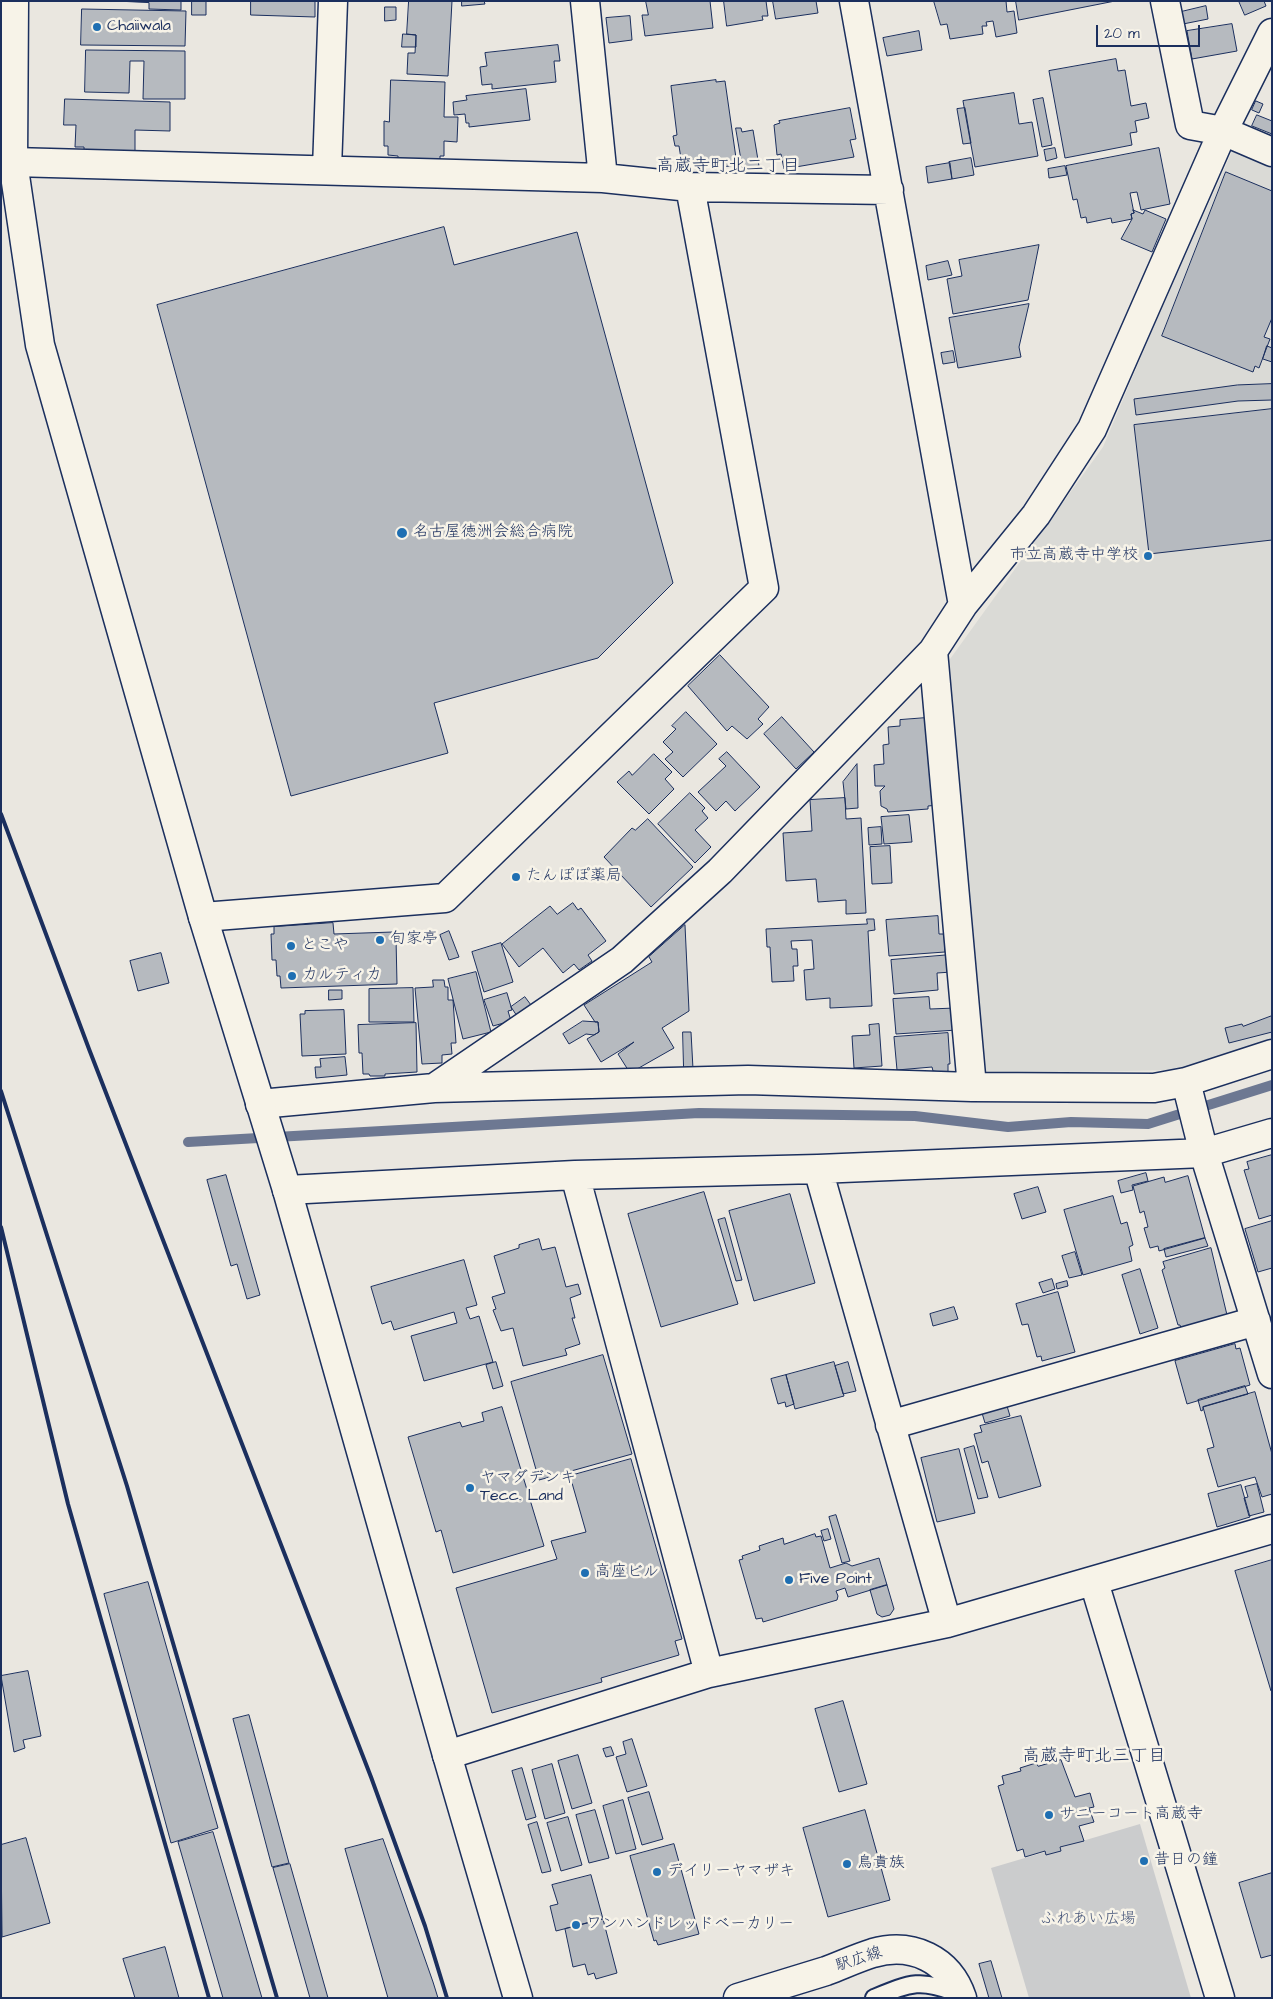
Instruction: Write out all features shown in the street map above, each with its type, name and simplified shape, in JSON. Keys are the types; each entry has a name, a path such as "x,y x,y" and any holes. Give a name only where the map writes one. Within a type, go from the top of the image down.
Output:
{"street":[{"path":"14,1 7,66 13,162 40,345 203,917 287,1190 446,1755 518,1998"},
{"path":"327,169 333,1"},
{"path":"585,1 603,178"},
{"path":"854,1 963,605"},
{"path":"1165,1 1190,125 1224,131 1272,152"},
{"path":"434,1088 622,960 720,871 932,651 963,605 1036,515 1092,429 1224,131 1272,33"},
{"path":"13,162 327,169 603,178 690,187 889,190"},
{"path":"203,917 445,898 764,588 690,187"},
{"path":"932,651 972,1087"},
{"path":"262,1111 434,1088 748,1080 972,1087 1154,1088 1186,1082 1272,1054"},
{"path":"1186,1082 1202,1145 1272,1374"},
{"path":"287,1190 576,1175 818,1170 1202,1145 1272,1133"},
{"path":"818,1170 947,1624"},
{"path":"576,1175 710,1673"},
{"path":"890,1425 1256,1321"},
{"path":"446,1755 710,1673 947,1624 1272,1529"},
{"path":"1094,1582 1220,1998"},
{"name":"駅広線","path":"738,1998 791,1982 873,1953 897,1949 934,1959 950,1974 962,1996"}],"lane":[{"path":"874,1998 904,1992 925,1983 941,1986 962,1996"}],"shaded area":[{"name":"市立高蔵寺中学校","path":"1234,147 1272,165 1272,1043 1175,1070 982,1074 945,666 1103,447 1154,326"}],"green space":[{"name":"ふれあい広場","path":"1140,1824 1191,1998 1029,1998 991,1868"}],"building":[{"path":"117,1 181,1 181,10 149,9 149,3"},
{"path":"192,1 206,1 206,15 192,15"},
{"path":"251,1 315,1 315,17 251,15"},
{"path":"409,1 452,1 448,76 407,74 408,53 415,53 416,35 407,34"},
{"path":"462,1 484,1 485,4 462,6"},
{"path":"646,1 710,1 713,28 645,36 642,15 648,15"},
{"path":"724,1 766,1 768,16 762,16 763,20 727,26"},
{"path":"773,1 816,1 818,13 776,19"},
{"path":"934,1 1006,1 1007,12 1014,11 1017,33 996,37 993,21 986,22 987,26 982,26 983,34 950,39 947,24 941,25"},
{"path":"1016,1 1115,1 1019,20"},
{"path":"1239,1 1264,1 1266,6 1245,15"},
{"path":"1206,6 1208,19 1183,24 1181,12"},
{"path":"385,7 396,7 396,20 385,21"},
{"path":"82,9 186,11 185,46 81,45"},
{"path":"630,16 632,40 609,43 606,18"},
{"path":"1232,24 1237,51 1192,59 1187,31"},
{"path":"919,31 922,50 887,56 883,38"},
{"path":"403,34 416,35 416,47 402,47"},
{"path":"558,45 560,61 554,61 556,82 492,89 492,84 482,85 480,67 487,66 485,53"},
{"path":"86,50 185,51 185,99 143,99 144,61 130,61 129,93 85,92"},
{"path":"1116,59 1118,71 1125,70 1131,106 1146,103 1149,118 1135,121 1137,132 1130,133 1132,145 1065,158 1049,71"},
{"path":"391,80 445,82 444,117 458,117 457,142 444,141 444,156 440,156 440,162 398,160 398,156 388,155 388,146 384,146 384,121 389,122"},
{"path":"716,80 716,82 725,81 737,165 714,168 713,161 682,165 679,146 675,146 673,136 677,135 671,86"},
{"path":"526,89 530,120 469,127 469,123 466,123 465,114 454,115 453,102 467,100 466,96"},
{"path":"1014,93 1019,124 1032,122 1038,156 975,167 963,101"},
{"path":"1043,98 1052,145 1042,147 1033,100"},
{"path":"65,99 170,102 170,131 135,130 135,152 84,151 84,147 75,147 76,125 64,125"},
{"path":"1256,101 1263,104 1259,113 1252,110"},
{"path":"850,108 856,139 850,140 854,157 784,169 781,154 777,155 774,125 780,123 779,121"},
{"path":"965,108 971,143 963,144 957,109"},
{"path":"1257,115 1272,121 1272,134 1252,126"},
{"path":"736,128 741,128 742,132 753,130 759,166 743,169"},
{"path":"1055,148 1057,158 1046,161 1044,150"},
{"path":"1159,148 1170,204 1141,210 1137,192 1130,193 1134,213 1131,214 1132,219 1112,223 1111,218 1087,223 1086,217 1081,218 1077,199 1073,200 1066,166"},
{"path":"971,158 974,175 952,179 949,162"},
{"path":"950,163 952,179 928,183 926,167"},
{"path":"1065,166 1067,175 1049,178 1048,169"},
{"path":"1226,172 1272,191 1272,318 1264,337 1270,339 1259,368 1255,366 1253,372 1162,336"},
{"path":"1133,210 1143,214 1145,210 1166,219 1152,252 1121,239 1132,219 1131,214 1134,213"},
{"path":"444,227 454,265 577,232 673,583 598,658 434,703 448,753 291,796 157,305"},
{"path":"1039,245 1028,300 953,314 947,279 962,276 959,260"},
{"path":"948,261 952,275 928,280 926,266"},
{"path":"1029,304 1019,347 1021,357 958,368 949,318"},
{"path":"1267,346 1272,348 1272,362 1263,359"},
{"path":"953,351 955,362 943,364 941,353"},
{"path":"1272,384 1272,400 1238,401 1136,415 1134,399 1237,385"},
{"path":"1272,409 1272,540 1149,554 1134,425"},
{"path":"720,655 769,707 758,719 763,724 747,739 732,726 727,731 688,686"},
{"path":"686,712 717,744 683,777 665,759 673,752 663,742 676,729 672,726"},
{"path":"782,717 814,752 796,769 764,734"},
{"path":"926,718 938,805 928,806 928,809 888,812 887,809 881,806 880,791 885,786 875,786 874,765 884,764 883,745 889,744 888,727 900,726 900,720"},
{"path":"727,752 760,787 735,811 726,801 716,811 698,792 726,766 719,759"},
{"path":"654,754 672,772 665,779 674,789 649,814 617,782 629,771 632,775"},
{"path":"857,764 858,808 846,809 843,782"},
{"path":"690,793 705,808 702,811 708,818 695,830 711,847 695,863 658,824"},
{"path":"845,798 846,819 861,818 866,913 846,914 846,900 818,902 816,879 786,881 783,833 812,831 810,800"},
{"path":"909,815 912,842 884,844 881,817"},
{"path":"648,819 693,867 651,907 604,857 632,828 635,830"},
{"path":"881,827 882,844 869,845 868,828"},
{"path":"890,846 892,883 872,884 870,847"},
{"path":"573,903 578,910 581,908 606,941 588,955 592,961 579,970 574,964 563,973 543,948 519,967 502,944 550,906 557,914"},
{"path":"938,916 939,934 944,934 945,952 889,956 886,920"},
{"path":"867,919 874,919 875,930 868,931 872,1006 830,1008 830,998 806,1000 804,970 814,969 812,940 791,941 792,949 797,949 798,966 793,966 794,981 772,982 770,947 767,947 766,929 867,924"},
{"path":"333,923 334,934 393,932 396,938 397,984 281,988 280,976 277,976 276,960 272,960 271,934 274,934 274,927"},
{"path":"685,925 689,1011 662,1028 674,1048 630,1073 618,1054 634,1042 601,1062 587,1039 599,1032 598,1022 595,1022 584,1005 652,962 649,957"},
{"path":"449,931 459,957 449,960 440,935"},
{"path":"501,943 513,982 484,992 472,952"},
{"path":"161,953 169,983 138,991 130,961"},
{"path":"950,955 952,972 937,973 938,990 894,994 891,960"},
{"path":"476,972 491,1032 463,1039 448,979"},
{"path":"433,980 444,980 445,987 448,987 448,1000 453,1000 456,1043 451,1043 452,1054 442,1055 442,1063 422,1064 415,988 433,987"},
{"path":"413,988 414,1022 369,1022 369,989"},
{"path":"329,990 342,990 342,999 329,1000"},
{"path":"507,993 512,1010 508,1011 511,1021 493,1026 484,1000"},
{"path":"525,997 531,1005 517,1016 511,1007"},
{"path":"929,997 930,1009 955,1008 957,1030 896,1034 893,999"},
{"path":"344,1010 346,1054 302,1056 300,1014 305,1014 305,1011"},
{"path":"1272,1016 1272,1032 1229,1043 1225,1028 1242,1024 1243,1026"},
{"path":"583,1021 598,1022 599,1032 594,1035 586,1034 569,1044 563,1034"},
{"path":"416,1023 417,1072 385,1074 385,1076 363,1074 362,1053 359,1053 358,1025"},
{"path":"879,1024 882,1066 854,1068 852,1036 870,1035 869,1025"},
{"path":"683,1032 691,1032 693,1069 684,1070"},
{"path":"948,1033 950,1064 948,1064 948,1073 933,1071 932,1067 897,1070 894,1037"},
{"path":"345,1057 347,1075 316,1078 315,1067 321,1067 320,1059"},
{"path":"1272,1155 1272,1215 1259,1219 1244,1170 1249,1169 1247,1162"},
{"path":"1146,1173 1148,1181 1132,1185 1133,1190 1121,1193 1118,1181"},
{"path":"226,1175 260,1295 247,1299 237,1264 231,1266 207,1180"},
{"path":"1188,1176 1205,1238 1159,1251 1158,1246 1150,1248 1144,1228 1148,1227 1144,1211 1140,1213 1133,1186 1164,1177 1165,1182"},
{"path":"1038,1187 1046,1212 1022,1219 1014,1194"},
{"path":"704,1192 738,1304 661,1327 628,1214"},
{"path":"790,1194 815,1283 754,1301 729,1211"},
{"path":"1113,1196 1121,1224 1127,1222 1133,1245 1129,1247 1132,1261 1083,1275 1064,1210"},
{"path":"725,1218 742,1280 736,1281 718,1220"},
{"path":"1272,1221 1272,1268 1258,1272 1245,1229"},
{"path":"1205,1238 1208,1246 1166,1257 1164,1249"},
{"path":"539,1239 542,1250 555,1247 566,1287 578,1284 581,1294 570,1298 575,1318 572,1318 580,1344 565,1349 567,1355 523,1366 513,1328 501,1331 493,1310 496,1309 492,1297 505,1293 494,1256"},
{"path":"1211,1248 1227,1315 1181,1328 1178,1325 1162,1270 1165,1268 1163,1262"},
{"path":"1075,1252 1082,1275 1069,1278 1062,1256"},
{"path":"464,1260 477,1305 466,1308 470,1319 479,1316 493,1362 424,1381 411,1336 457,1323 454,1312 394,1330 391,1321 382,1324 371,1287"},
{"path":"1140,1269 1158,1328 1140,1334 1122,1275"},
{"path":"1052,1279 1055,1289 1043,1293 1039,1283"},
{"path":"1067,1281 1068,1286 1057,1289 1056,1284"},
{"path":"1058,1292 1075,1352 1042,1361 1041,1356 1037,1357 1028,1324 1022,1325 1016,1304"},
{"path":"954,1307 958,1319 933,1326 930,1314"},
{"path":"1235,1344 1236,1349 1240,1348 1250,1385 1187,1404 1175,1361"},
{"path":"603,1355 632,1454 539,1480 511,1382"},
{"path":"496,1362 503,1386 493,1389 486,1365"},
{"path":"834,1362 844,1396 795,1409 786,1375"},
{"path":"848,1362 856,1391 843,1394 835,1366"},
{"path":"786,1375 794,1404 786,1407 785,1402 778,1404 771,1379"},
{"path":"1245,1386 1248,1394 1203,1407 1201,1411 1198,1400"},
{"path":"1255,1392 1272,1454 1272,1494 1262,1497 1255,1477 1218,1487 1207,1449 1214,1447 1203,1407"},
{"path":"1007,1406 1010,1416 985,1423 982,1413"},
{"path":"502,1407 544,1546 453,1573 441,1530 436,1532 408,1437 460,1422 462,1427 484,1421 482,1413"},
{"path":"1021,1416 1041,1486 999,1498 988,1461 982,1463 974,1434 982,1432 980,1426"},
{"path":"974,1446 988,1497 978,1499 964,1449"},
{"path":"959,1449 975,1513 937,1522 921,1458"},
{"name":"高座ビル","path":"631,1459 682,1639 675,1641 679,1655 601,1678 602,1682 492,1713 456,1588 557,1559 551,1541 586,1532 570,1476"},
{"path":"1257,1484 1264,1512 1249,1516 1244,1498 1248,1497 1245,1487"},
{"path":"1241,1485 1250,1517 1217,1527 1208,1494"},
{"path":"836,1515 850,1561 842,1563 829,1517"},
{"path":"828,1529 831,1539 824,1541 821,1531"},
{"path":"815,1534 816,1537 821,1536 830,1568 846,1563 852,1566 879,1558 887,1585 848,1597 845,1588 836,1591 837,1600 763,1622 762,1618 756,1619 739,1560 743,1559 742,1556 760,1550 759,1546 783,1538 784,1544"},
{"path":"1272,1560 1272,1690 1271,1691 1235,1571"},
{"path":"148,1582 218,1828 171,1843 104,1594"},
{"path":"887,1585 894,1609 890,1615 882,1617 877,1614 870,1590"},
{"path":"28,1671 41,1736 23,1740 25,1748 14,1752 1,1676"},
{"path":"843,1701 867,1784 839,1792 815,1709"},
{"path":"249,1715 289,1863 272,1867 233,1719"},
{"path":"632,1739 647,1786 627,1792 616,1757 626,1754 623,1742"},
{"path":"611,1747 614,1755 606,1757 603,1749"},
{"path":"578,1755 592,1803 572,1809 558,1761"},
{"name":"サニーコート高蔵寺","path":"1061,1760 1075,1797 1090,1793 1094,1807 1089,1808 1094,1822 1079,1826 1084,1841 1060,1847 1061,1851 1046,1855 1045,1851 1025,1857 1023,1849 1017,1851 998,1786 1004,1784 1002,1776 1021,1771 1020,1768 1036,1763 1038,1766"},
{"path":"552,1764 565,1813 545,1819 532,1770"},
{"path":"522,1768 536,1817 526,1820 512,1771"},
{"path":"649,1792 663,1839 642,1845 628,1798"},
{"path":"623,1800 636,1849 616,1854 603,1806"},
{"path":"595,1810 609,1858 589,1863 576,1815"},
{"name":"鳥貴族","path":"865,1810 890,1900 828,1917 803,1828"},
{"path":"568,1817 582,1865 561,1871 547,1823"},
{"path":"537,1822 551,1871 542,1873 528,1825"},
{"path":"213,1832 262,1998 223,1998 178,1842"},
{"path":"26,1838 50,1923 2,1937 1,1845"},
{"path":"383,1839 438,1998 388,1998 345,1849"},
{"path":"674,1844 699,1934 658,1945 656,1940 654,1941 630,1856"},
{"path":"290,1864 328,1998 310,1998 273,1868"},
{"path":"1272,1873 1272,1955 1261,1958 1239,1883"},
{"path":"591,1875 603,1919 556,1931 550,1906 558,1904 552,1885"},
{"path":"603,1919 617,1973 596,1979 594,1973 588,1975 585,1964 573,1967 565,1929"},
{"path":"165,1947 179,1998 135,1998 123,1959"},
{"path":"991,1961 1002,1998 989,1998 979,1964"}],"waterway":[{"path":"188,1142 699,1113 915,1116 1008,1127 1071,1122 1148,1124 1272,1085"}],"railway":[{"path":"1,814 89,1049 371,1777 425,1926 447,1998"},
{"path":"1,1091 127,1486 277,1998"},
{"path":"1,1227 68,1504 209,1998"}],"place":[{"name":"Chaiiwala","path":"97,27"},
{"name":"名古屋徳洲会総合病院","path":"402,533"},
{"name":"市立高蔵寺中学校","path":"1148,556"},
{"name":"たんぽぽ薬局","path":"516,877"},
{"name":"旬家亭","path":"380,940"},
{"name":"とこや","path":"291,946"},
{"name":"カルティカ","path":"292,976"},
{"name":"ヤマダデンキ Tecc. Land","path":"470,1488"},
{"name":"高座ビル","path":"585,1573"},
{"name":"Five Point","path":"789,1580"},
{"name":"サニーコート高蔵寺","path":"1049,1815"},
{"name":"昔日の鐘","path":"1144,1861"},
{"name":"鳥貴族","path":"847,1864"},
{"name":"デイリーヤマザキ","path":"657,1872"},
{"name":"ワンハンドレッドベーカリー","path":"576,1925"}],"district":[{"name":"高蔵寺町北二丁目","path":"728,167"},
{"name":"高蔵寺町北三丁目","path":"1094,1757"}]}
